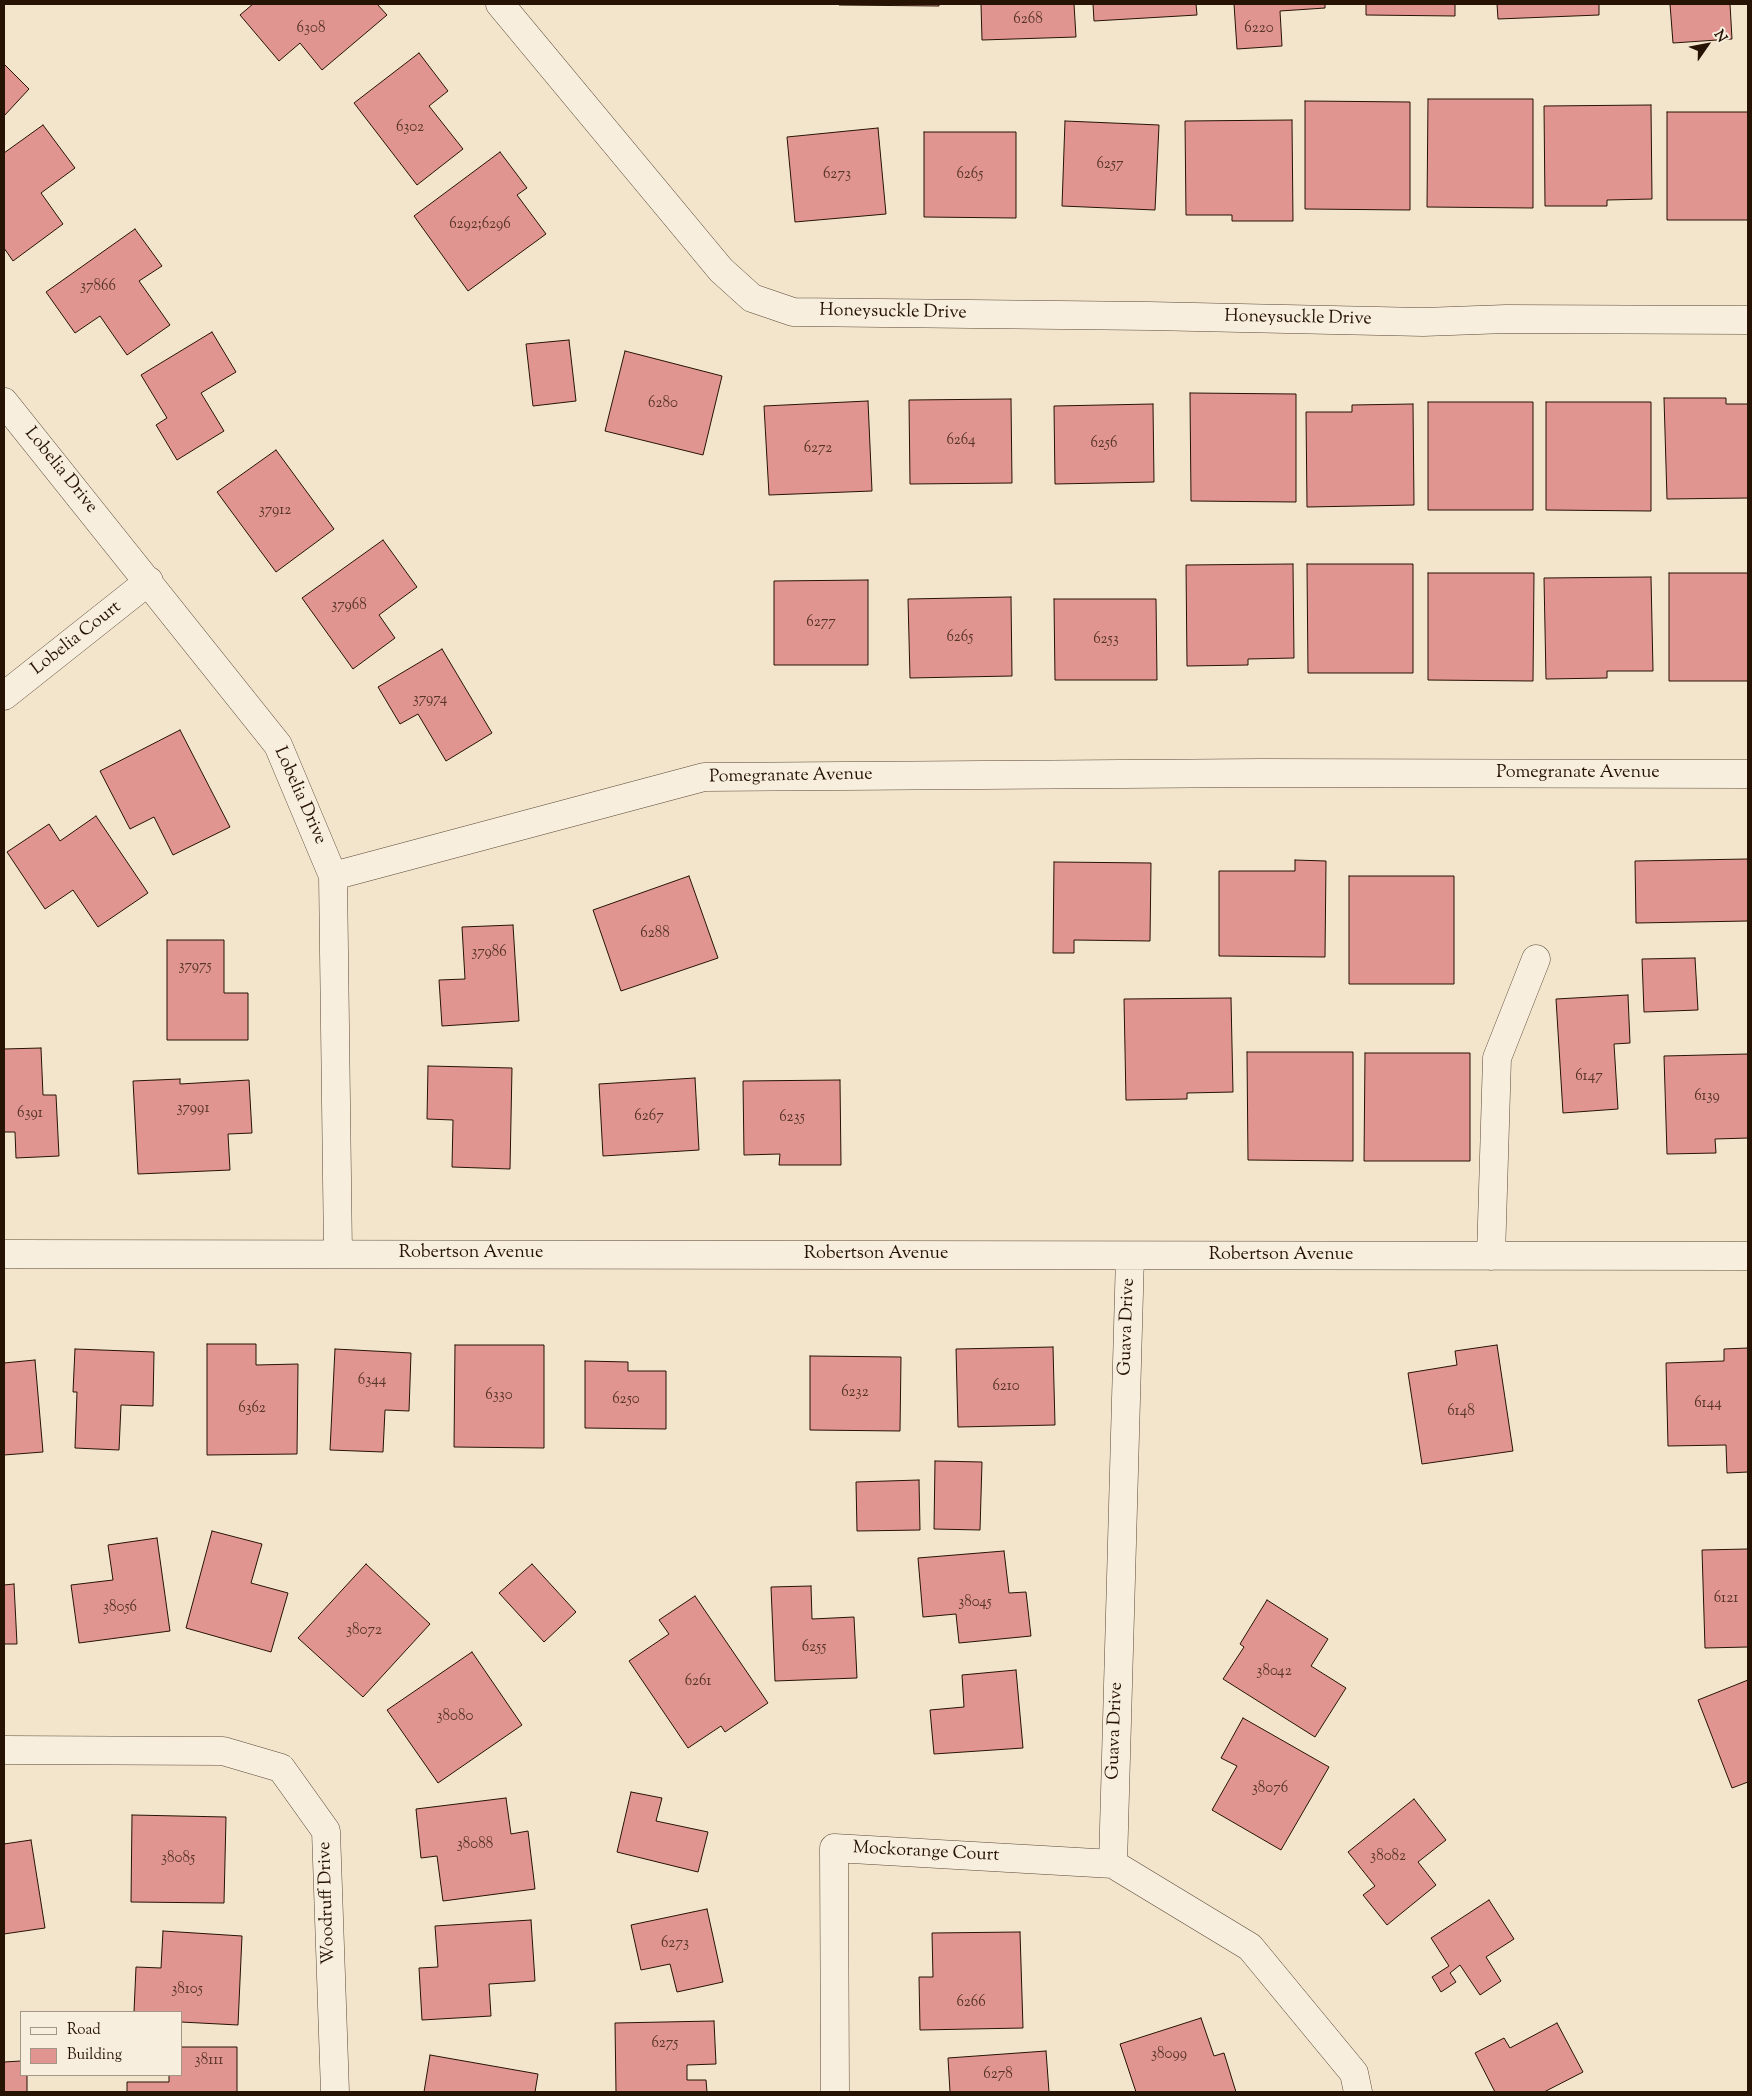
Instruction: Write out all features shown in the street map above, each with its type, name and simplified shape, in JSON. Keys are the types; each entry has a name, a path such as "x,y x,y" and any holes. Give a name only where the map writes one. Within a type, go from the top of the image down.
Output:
{"street":[{"name":"Honeysuckle Drive","path":"506,6 721,270 752,298 793,312 1149,316 1423,322 1506,319 1748,320"},
{"name":"Lobelia Drive","path":"4,402 149,581 278,745 333,876 338,1253"},
{"name":"Lobelia Court","path":"4,696 149,581"},
{"name":"Pomegranate Avenue","path":"333,876 704,778 1262,773 1748,774"},
{"path":"1491,1256 1497,1058 1536,959"},
{"name":"Robertson Avenue","path":"4,1254 1748,1256"},
{"name":"Guava Drive","path":"1113,1864 1130,1256"},
{"name":"Woodruff Drive","path":"4,1750 224,1751 281,1768 326,1831 335,2092"},
{"name":"Mockorange Court","path":"835,2092 834,1848 1113,1864"},
{"path":"1113,1864 1250,1947 1354,2073 1358,2092"}],"building":[{"path":"253,4 377,4 387,15 322,70 300,43 279,61 240,15"},
{"path":"939,4 939,6 839,5"},
{"path":"981,4 1074,4 1076,37 982,40"},
{"path":"1093,4 1196,4 1197,15 1094,21"},
{"path":"1234,4 1325,4 1325,8 1280,11 1282,46 1237,49"},
{"path":"1366,4 1455,4 1455,16 1366,15"},
{"path":"1497,4 1599,4 1599,15 1498,19"},
{"path":"1670,4 1730,4 1732,39 1673,43"},
{"path":"419,53 448,91 429,106 463,149 417,185 354,103"},
{"path":"4,64 29,89 4,116"},
{"path":"1428,99 1533,99 1533,208 1427,207"},
{"path":"1305,101 1410,102 1410,210 1305,209"},
{"path":"1651,105 1652,199 1607,200 1607,206 1545,206 1544,106"},
{"path":"1667,112 1748,112 1748,220 1667,220"},
{"path":"1292,120 1293,221 1232,221 1232,215 1186,215 1185,121"},
{"path":"1065,121 1159,125 1155,210 1062,206"},
{"path":"43,125 75,168 41,193 63,224 13,261 4,248 4,153"},
{"path":"878,128 886,214 795,222 787,137"},
{"path":"924,132 1016,132 1016,218 924,217"},
{"path":"500,152 527,188 517,195 546,234 468,291 414,216"},
{"path":"135,229 162,266 139,281 170,325 127,355 100,316 75,333 46,292"},
{"path":"212,332 236,372 201,393 224,431 177,460 156,425 167,418 141,375"},
{"path":"569,340 576,401 533,406 526,344"},
{"path":"625,351 722,376 703,455 605,431"},
{"path":"1190,393 1296,394 1296,502 1191,501"},
{"path":"1664,398 1726,398 1726,404 1748,404 1748,498 1667,499"},
{"path":"1011,399 1012,483 910,484 909,400"},
{"path":"868,401 872,491 769,495 764,406"},
{"path":"1428,402 1533,402 1533,510 1428,510"},
{"path":"1546,402 1651,402 1651,511 1546,510"},
{"path":"1153,404 1154,482 1055,484 1054,406"},
{"path":"1413,404 1414,505 1307,507 1306,412 1352,412 1352,405"},
{"path":"276,450 334,529 276,572 217,492"},
{"path":"383,540 417,587 379,615 395,638 353,669 302,598"},
{"path":"1293,564 1294,658 1248,659 1248,665 1187,666 1186,565"},
{"path":"1307,564 1413,564 1413,673 1308,673"},
{"path":"1428,573 1534,573 1533,681 1428,680"},
{"path":"1669,573 1748,573 1748,681 1669,681"},
{"path":"1651,577 1653,671 1607,671 1607,678 1546,679 1544,578"},
{"path":"868,580 868,665 774,665 774,581"},
{"path":"1011,597 1012,676 910,678 908,599"},
{"path":"1054,599 1156,599 1157,680 1055,680"},
{"path":"442,649 492,733 446,761 418,714 400,724 378,687"},
{"path":"180,730 230,827 173,855 154,817 130,829 100,771"},
{"path":"96,816 148,893 98,927 73,890 45,909 7,852 49,824 60,841"},
{"path":"1748,859 1748,921 1636,923 1635,861"},
{"path":"1295,860 1326,861 1325,957 1219,956 1219,871 1295,871"},
{"path":"1054,862 1151,863 1150,941 1074,940 1074,953 1053,953"},
{"path":"689,876 718,958 621,991 593,910"},
{"path":"1349,876 1454,876 1454,984 1349,984"},
{"path":"513,925 519,1021 442,1026 439,980 465,979 462,927"},
{"path":"167,940 224,940 224,993 248,993 248,1040 167,1040"},
{"path":"1695,958 1698,1010 1644,1012 1642,959"},
{"path":"1628,995 1630,1043 1614,1044 1618,1109 1563,1113 1556,999"},
{"path":"1231,998 1233,1092 1187,1093 1187,1099 1126,1100 1124,999"},
{"path":"41,1048 43,1095 56,1095 59,1156 16,1158 15,1132 4,1132 4,1049"},
{"path":"1247,1052 1353,1052 1353,1161 1248,1160"},
{"path":"1365,1053 1470,1053 1470,1161 1364,1161"},
{"path":"1748,1054 1748,1138 1715,1139 1716,1153 1667,1154 1664,1056"},
{"path":"428,1066 512,1068 510,1169 452,1167 453,1120 427,1119"},
{"path":"695,1078 699,1150 603,1156 599,1084"},
{"path":"180,1079 180,1084 249,1080 252,1133 228,1134 230,1170 138,1174 133,1081"},
{"path":"840,1080 841,1165 779,1165 780,1154 744,1155 743,1081"},
{"path":"207,1344 256,1344 256,1365 298,1364 297,1454 207,1455"},
{"path":"455,1345 544,1345 544,1448 454,1447"},
{"path":"1497,1345 1513,1451 1422,1464 1408,1373 1457,1365 1455,1351"},
{"path":"1053,1347 1055,1425 958,1427 956,1349"},
{"path":"1748,1348 1748,1472 1727,1473 1726,1445 1668,1446 1666,1363 1724,1361 1724,1349"},
{"path":"75,1349 154,1352 153,1406 121,1405 119,1450 75,1448 77,1392 73,1392"},
{"path":"335,1349 411,1353 409,1411 385,1410 383,1452 330,1450"},
{"path":"810,1356 901,1357 900,1431 810,1430"},
{"path":"35,1360 43,1452 4,1455 4,1363"},
{"path":"585,1361 628,1362 628,1371 666,1371 666,1429 585,1428"},
{"path":"935,1461 982,1462 980,1530 934,1529"},
{"path":"919,1480 920,1530 857,1531 856,1482"},
{"path":"212,1531 262,1544 251,1583 288,1593 271,1652 186,1628"},
{"path":"157,1538 170,1631 79,1643 71,1585 113,1580 108,1545"},
{"path":"1748,1549 1748,1647 1705,1648 1702,1550"},
{"path":"1004,1551 1009,1593 1026,1592 1031,1636 959,1643 956,1614 923,1617 918,1558"},
{"path":"366,1564 430,1624 363,1697 298,1638"},
{"path":"532,1564 576,1612 544,1642 499,1593"},
{"path":"14,1584 17,1644 4,1644 4,1585"},
{"path":"811,1586 812,1619 854,1617 857,1678 775,1681 771,1587"},
{"path":"695,1596 768,1703 725,1732 721,1726 688,1748 629,1661 669,1634 659,1620"},
{"path":"1267,1600 1328,1639 1311,1666 1346,1688 1315,1737 1223,1679 1244,1647 1240,1644"},
{"path":"472,1652 522,1725 438,1783 387,1710"},
{"path":"1016,1670 1023,1748 934,1754 930,1710 964,1707 962,1675"},
{"path":"1748,1680 1748,1782 1732,1788 1698,1700"},
{"path":"1243,1718 1329,1767 1281,1850 1212,1810 1237,1766 1221,1758"},
{"path":"631,1792 662,1798 656,1821 708,1832 698,1872 617,1852"},
{"path":"506,1798 511,1834 528,1831 535,1889 443,1901 437,1856 421,1858 416,1809"},
{"path":"1414,1799 1446,1840 1418,1862 1436,1885 1387,1925 1363,1895 1375,1886 1348,1852"},
{"path":"132,1815 226,1817 224,1903 131,1902"},
{"path":"31,1840 45,1928 4,1934 4,1844"},
{"path":"1489,1900 1514,1939 1486,1957 1501,1981 1480,1995 1460,1965 1450,1973 1456,1982 1441,1992 1432,1977 1449,1966 1431,1938"},
{"path":"707,1909 723,1982 677,1992 670,1964 641,1970 631,1925"},
{"path":"531,1920 535,1981 489,1984 491,2016 422,2020 419,1968 438,1967 435,1926"},
{"path":"163,1931 242,1936 238,2025 182,2022 182,2011 134,2011 136,1967 161,1968"},
{"path":"1020,1932 1023,2028 920,2030 919,1977 933,1977 932,1933"},
{"path":"1201,2018 1214,2056 1224,2053 1236,2092 1136,2092 1120,2044"},
{"path":"714,2021 716,2064 687,2065 687,2080 706,2080 707,2092 616,2092 615,2023"},
{"path":"1557,2023 1583,2072 1544,2092 1495,2092 1475,2053 1504,2038 1510,2048"},
{"path":"182,2047 237,2047 237,2092 127,2092 127,2082 169,2082 169,2076 182,2076"},
{"path":"1046,2051 1049,2092 950,2092 948,2058"},
{"path":"430,2055 538,2074 535,2092 424,2092"},
{"path":"20,2061 20,2076 27,2076 27,2092 4,2092 4,2062"}]}
